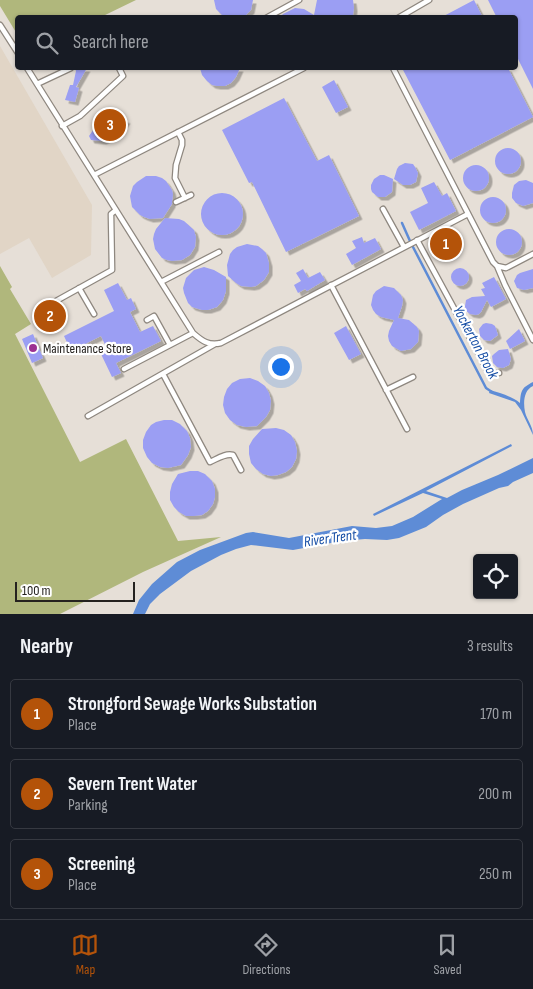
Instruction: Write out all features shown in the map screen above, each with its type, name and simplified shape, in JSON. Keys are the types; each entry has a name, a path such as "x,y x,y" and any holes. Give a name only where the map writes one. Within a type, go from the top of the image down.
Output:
{"lane":[{"path":"272,15 299,0"},
{"path":"412,0 415,7"},
{"path":"403,15 429,0"},
{"path":"0,25 15,48"},
{"path":"27,70 193,333 204,342 221,343 468,214"},
{"path":"37,84 67,70"},
{"path":"62,126 80,116 123,76 120,70"},
{"path":"94,175 300,70"},
{"path":"394,70 493,262 497,266 533,340"},
{"path":"178,132 182,145 176,165 176,178 185,198"},
{"path":"176,202 191,195"},
{"path":"383,209 404,247"},
{"path":"56,301 112,270 111,214 116,210"},
{"path":"417,240 488,371 491,374 499,373"},
{"path":"161,282 219,252"},
{"path":"497,266 506,268 533,254"},
{"path":"331,285 407,429"},
{"path":"79,288 94,314"},
{"path":"147,320 154,316 170,345"},
{"path":"124,369 193,333"},
{"path":"88,416 215,344"},
{"path":"163,374 210,462 230,454 233,455 241,470"},
{"path":"386,390 413,377"}],"shaded area":[{"path":"0,46 92,205 91,255 52,278 29,238 0,254"}],"green space":[{"path":"0,0 136,0 105,15 15,15 15,31 0,6"},
{"path":"0,266 12,287 10,289 31,324 15,334 80,462 126,439 178,541 221,537 143,572 60,614 0,614"}],"water":[{"path":"533,382 533,386 526,393 524,404 533,435 515,402 489,393 490,390 498,392 520,403 522,390"},
{"name":"River Trent","path":"511,444 512,446 426,491 447,498 533,458 533,473 508,486 463,504 426,527 399,538 387,540 342,541 293,550 251,545 236,549 191,571 160,594 150,604 145,614 133,614 139,600 152,584 177,562 200,550 253,532 289,538 352,526 376,528 392,526 413,517 442,499 423,493 374,516 373,514"}],"building":[{"path":"214,0 253,0 251,10 246,15 222,15 216,9"},
{"path":"317,0 353,0 353,15 314,15"},
{"path":"474,0 482,15 446,15"},
{"path":"488,0 533,0 533,89 518,59 518,15 496,15"},
{"path":"295,8 304,9 314,15 282,15"},
{"path":"86,70 76,87 79,88 75,102 65,100 70,85 73,85 76,71"},
{"path":"201,70 239,70 231,83 225,86 212,85 202,75"},
{"path":"403,70 509,70 533,117 450,160"},
{"path":"334,80 348,107 336,113 322,87"},
{"path":"284,98 317,161 329,155 359,216 286,252 252,182 249,183 222,130"},
{"path":"109,116 127,120 118,134 103,141 91,140 89,136 96,126"},
{"path":"508,148 517,152 521,161 517,170 508,174 499,170 495,161 499,152"},
{"path":"405,163 413,164 418,173 416,182 410,185 403,185 394,179 399,166"},
{"path":"476,165 485,169 489,178 485,187 476,191 467,187 463,178 467,169"},
{"path":"380,175 393,179 392,192 385,197 378,197 371,189 374,179"},
{"path":"146,176 162,178 172,190 172,204 163,218 150,219 144,217 132,207 130,196 133,186"},
{"path":"526,180 533,183 533,203 523,206 516,203 512,198 512,193 514,185 519,181"},
{"path":"434,182 442,196 447,193 456,211 419,230 410,212 428,203 421,188"},
{"path":"226,193 234,196 240,202 243,214 240,226 234,232 218,235 210,232 204,226 201,210 204,202 210,196"},
{"path":"493,197 502,201 506,210 502,219 493,223 484,219 480,210 484,201"},
{"path":"165,218 184,221 194,230 196,237 195,247 190,255 182,260 172,261 162,258 155,249 154,234"},
{"path":"509,229 518,233 522,242 518,251 509,255 500,251 496,242 500,233"},
{"path":"362,237 364,243 375,238 381,249 352,265 346,254 356,248 352,241"},
{"path":"247,244 258,246 262,249 266,253 269,263 269,272 264,280 251,287 241,286 228,276 227,265 230,254 237,247"},
{"path":"204,267 226,277 226,291 223,300 217,307 208,310 192,307 188,303 183,288 186,278 194,270"},
{"path":"460,268 468,273 469,277 464,285 460,286 452,281 451,277 456,269"},
{"path":"303,269 308,278 320,272 325,280 307,291 305,289 298,293 294,285 301,281 296,273"},
{"path":"533,269 533,288 524,290 517,288 514,281 517,275"},
{"path":"494,277 506,299 491,307 487,300 479,314 470,314 465,310 466,300 472,297 485,296 481,289 485,288 482,283"},
{"path":"118,283 127,300 131,298 136,309 130,312 140,332 153,326 161,341 116,363 121,373 112,377 101,354 108,351 101,336 71,351 64,336 114,311 104,290"},
{"path":"384,286 394,288 401,295 403,300 398,318 409,320 419,331 418,342 411,349 401,351 392,346 388,336 394,320 381,317 373,310 371,305 373,295"},
{"path":"486,323 495,326 498,335 490,341 484,340 480,336 479,329"},
{"path":"346,326 361,354 349,360 334,333"},
{"path":"519,329 525,341 510,349 506,341"},
{"name":"Maintenance Store","path":"33,334 43,358 32,363 22,339"},
{"path":"508,349 511,359 509,365 503,368 497,367 493,363 492,356 499,350"},
{"path":"250,378 265,386 271,401 270,410 266,417 257,426 246,427 237,425 230,420 225,413 223,405 227,389 232,383 240,379"},
{"path":"164,420 172,420 180,424 187,431 191,447 181,465 168,468 152,463 143,448 143,440 151,425"},
{"path":"276,428 284,430 291,435 297,451 292,467 286,472 271,476 263,474 251,463 249,446 262,429"},
{"path":"198,471 205,474 212,481 215,489 213,504 202,515 186,516 174,507 170,500 172,484 178,474"}],"waterway":[{"name":"Yockerton Brook","path":"402,223 410,241"},
{"name":"Yockerton Brook","path":"413,247 486,388 492,392"}],"place":[{"name":"Screening","path":"110,125"},
{"name":"Strongford Sewage Works Substation","path":"446,244"},
{"name":"Severn Trent Water","path":"50,316"},
{"name":"Maintenance Store","path":"33,348"}]}
